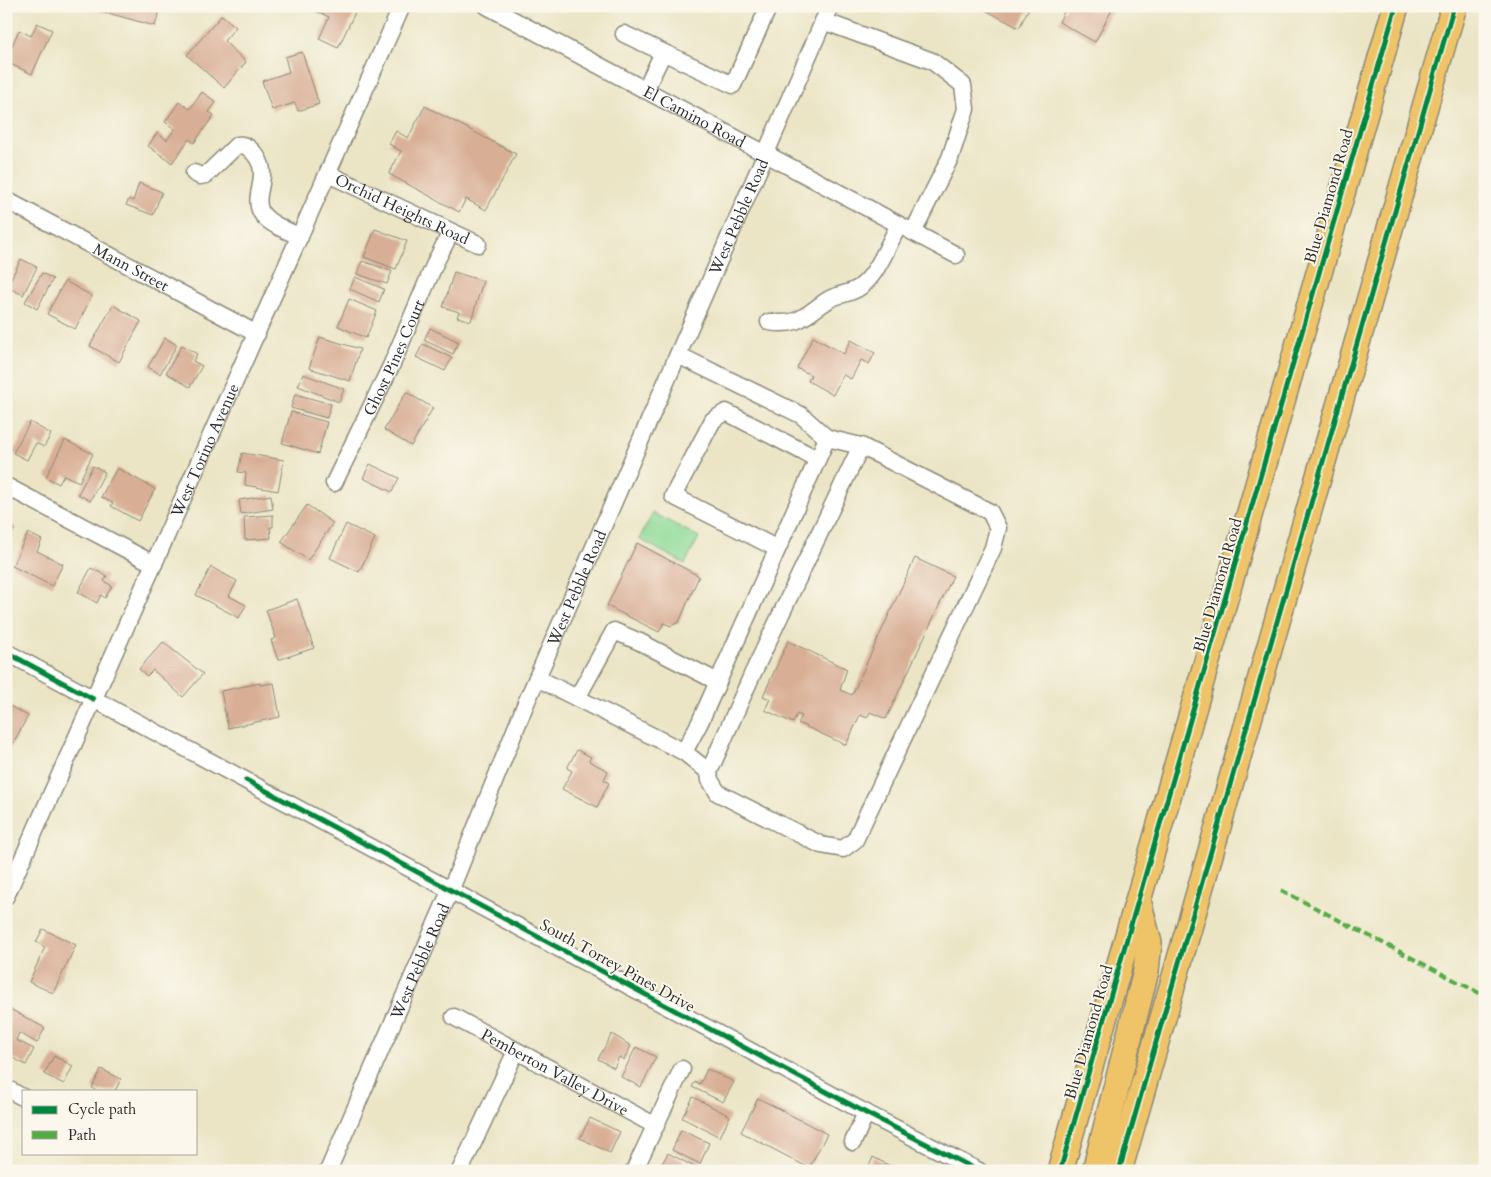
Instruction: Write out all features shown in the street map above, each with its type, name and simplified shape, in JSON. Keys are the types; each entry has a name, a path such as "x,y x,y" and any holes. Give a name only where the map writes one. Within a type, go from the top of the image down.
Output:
{"highway":[{"name":"Blue Diamond Road","path":"1060,1171 1139,904 1396,6"},
{"path":"1119,1171 1454,6"},
{"path":"1095,1171 1146,971 1149,943 1139,904"}],"street":[{"name":"West Torino Avenue","path":"6,896 258,334 402,6"},
{"name":"El Camino Road","path":"487,6 956,255"},
{"path":"624,34 733,85 769,6"},
{"path":"769,322 784,325 809,316 828,300 860,288 906,228 950,158 966,109 963,86 932,61 826,14"},
{"name":"West Pebble Road","path":"328,1171 451,889 537,678 826,14"},
{"path":"645,90 663,52"},
{"path":"194,173 200,176 206,175 237,145 242,144 248,147 260,160 262,170 260,211 264,217 300,237"},
{"name":"Orchid Heights Road","path":"328,174 478,244"},
{"name":"Mann Street","path":"6,200 258,334"},
{"name":"Ghost Pines Court","path":"334,483 392,364 451,232"},
{"path":"678,355 801,415 827,438 862,446 990,512 998,528 993,548 855,840 843,849 821,845 718,793 710,780 709,772 752,675 862,446"},
{"path":"776,548 673,496 713,420 726,412 817,459"},
{"path":"684,752 718,682 776,548 827,438"},
{"path":"6,486 154,564"},
{"path":"577,698 614,631 640,642 718,682"},
{"name":"South Torrey Pines Drive","path":"6,652 451,889 866,1114 979,1171"},
{"path":"537,678 684,752 709,772"},
{"name":"Pemberton Valley Drive","path":"454,1017 656,1126"},
{"path":"460,1171 516,1051"},
{"path":"634,1171 682,1069"},
{"path":"6,1088 22,1097"},
{"path":"854,1142 866,1114"}],"green space":[{"path":"653,513 699,537 685,564 639,539"}],"building":[{"path":"98,6 161,6 155,26 97,10"},
{"path":"313,6 358,6 338,48 319,39 329,17 311,9"},
{"path":"978,6 1030,6 1019,28"},
{"path":"1067,6 1114,6 1095,42 1059,22"},
{"path":"222,15 236,27 224,41 246,62 224,88 187,55"},
{"path":"37,23 52,30 32,74 6,62 6,44 12,46 19,30 31,36"},
{"path":"302,52 319,104 298,111 295,103 272,110 262,81 289,72 285,57"},
{"path":"202,92 216,102 209,112 214,115 194,143 189,139 172,163 148,146 157,133 167,140 175,129 165,122 179,102 190,109"},
{"path":"425,106 516,154 486,210 466,199 459,212 389,174 401,151 389,144 396,131 408,138"},
{"path":"139,183 162,192 153,215 126,205 129,199 133,201"},
{"path":"375,229 407,241 396,269 364,257"},
{"path":"21,259 37,267 23,295 7,287"},
{"path":"362,261 392,271 387,284 357,274"},
{"path":"454,272 483,281 471,321 457,317 459,312 443,307"},
{"path":"42,273 53,279 37,309 25,302"},
{"path":"355,277 384,289 379,302 350,289"},
{"path":"65,281 92,296 75,329 47,314"},
{"path":"349,299 377,311 366,338 338,326"},
{"path":"113,305 141,321 119,362 90,346"},
{"path":"430,328 459,342 453,354 424,340"},
{"path":"320,337 360,349 350,381 309,368"},
{"path":"813,337 844,354 851,340 875,353 869,364 861,360 851,379 843,375 833,395 808,381 811,375 797,368"},
{"path":"165,338 177,345 160,374 148,367"},
{"path":"423,344 452,358 445,371 416,357"},
{"path":"182,345 197,354 193,361 202,366 190,387 166,373"},
{"path":"303,374 344,389 339,402 298,386"},
{"path":"406,392 433,408 411,446 384,430"},
{"path":"295,394 331,404 327,418 291,408"},
{"path":"291,412 327,422 318,454 282,443"},
{"path":"30,422 51,434 44,447 36,443 27,460 13,453"},
{"path":"65,440 93,454 79,482 64,475 59,484 46,477"},
{"path":"242,453 284,460 278,491 245,485 246,473 238,472"},
{"path":"370,464 399,478 392,492 363,478"},
{"path":"93,466 105,472 90,501 78,494"},
{"path":"117,468 155,489 138,521 111,506 113,503 101,497"},
{"path":"271,495 273,509 241,514 239,500"},
{"path":"307,505 333,523 308,560 281,542"},
{"path":"273,515 273,527 270,527 271,538 245,540 244,517"},
{"path":"6,524 15,528 6,543"},
{"path":"346,524 375,538 359,572 330,558"},
{"path":"28,533 42,540 37,551 63,564 52,586 12,566"},
{"path":"637,543 699,576 679,622 671,626 664,623 659,632 607,606"},
{"path":"915,558 953,576 886,719 870,712 867,718 860,715 846,745 798,723 802,716 797,714 793,723 765,710 770,699 763,696 788,641 847,669 840,690 852,695"},
{"path":"211,567 237,581 229,596 246,605 239,618 196,595"},
{"path":"91,568 107,576 104,581 112,586 105,598 101,595 97,603 78,592"},
{"path":"297,599 314,648 278,660 271,640 276,638 266,610"},
{"path":"163,642 203,674 183,697 153,670 147,676 139,669"},
{"path":"260,683 260,685 274,683 280,717 228,728 221,691"},
{"path":"6,704 28,716 6,756"},
{"path":"577,750 591,757 589,761 608,771 604,780 609,783 597,807 562,789 572,771 567,768"},
{"path":"43,929 76,945 53,993 29,982 45,947 36,942"},
{"path":"8,1008 45,1028 37,1043 19,1033 16,1040 34,1049 26,1065 6,1054"},
{"path":"612,1034 631,1046 624,1060 619,1057 614,1068 598,1059"},
{"path":"636,1047 656,1057 641,1087 621,1077"},
{"path":"54,1056 73,1066 64,1084 44,1074"},
{"path":"101,1069 121,1079 116,1090 95,1090 92,1088"},
{"path":"707,1069 734,1082 723,1102 692,1087 695,1082 700,1084"},
{"path":"693,1097 730,1116 720,1137 682,1118"},
{"path":"758,1098 827,1134 809,1168 741,1132"},
{"path":"590,1118 620,1132 610,1153 580,1138"},
{"path":"681,1130 709,1143 700,1164 672,1150"},
{"path":"668,1153 702,1171 658,1171"},
{"path":"873,1157 900,1171 867,1171"}],"marked path":[{"path":"1281,890 1485,996"}],"cycle path":[{"path":"1060,1171 1396,6"},
{"path":"1119,1171 1454,6"},
{"path":"6,652 93,699"},
{"path":"246,780 866,1113 979,1171"}]}
